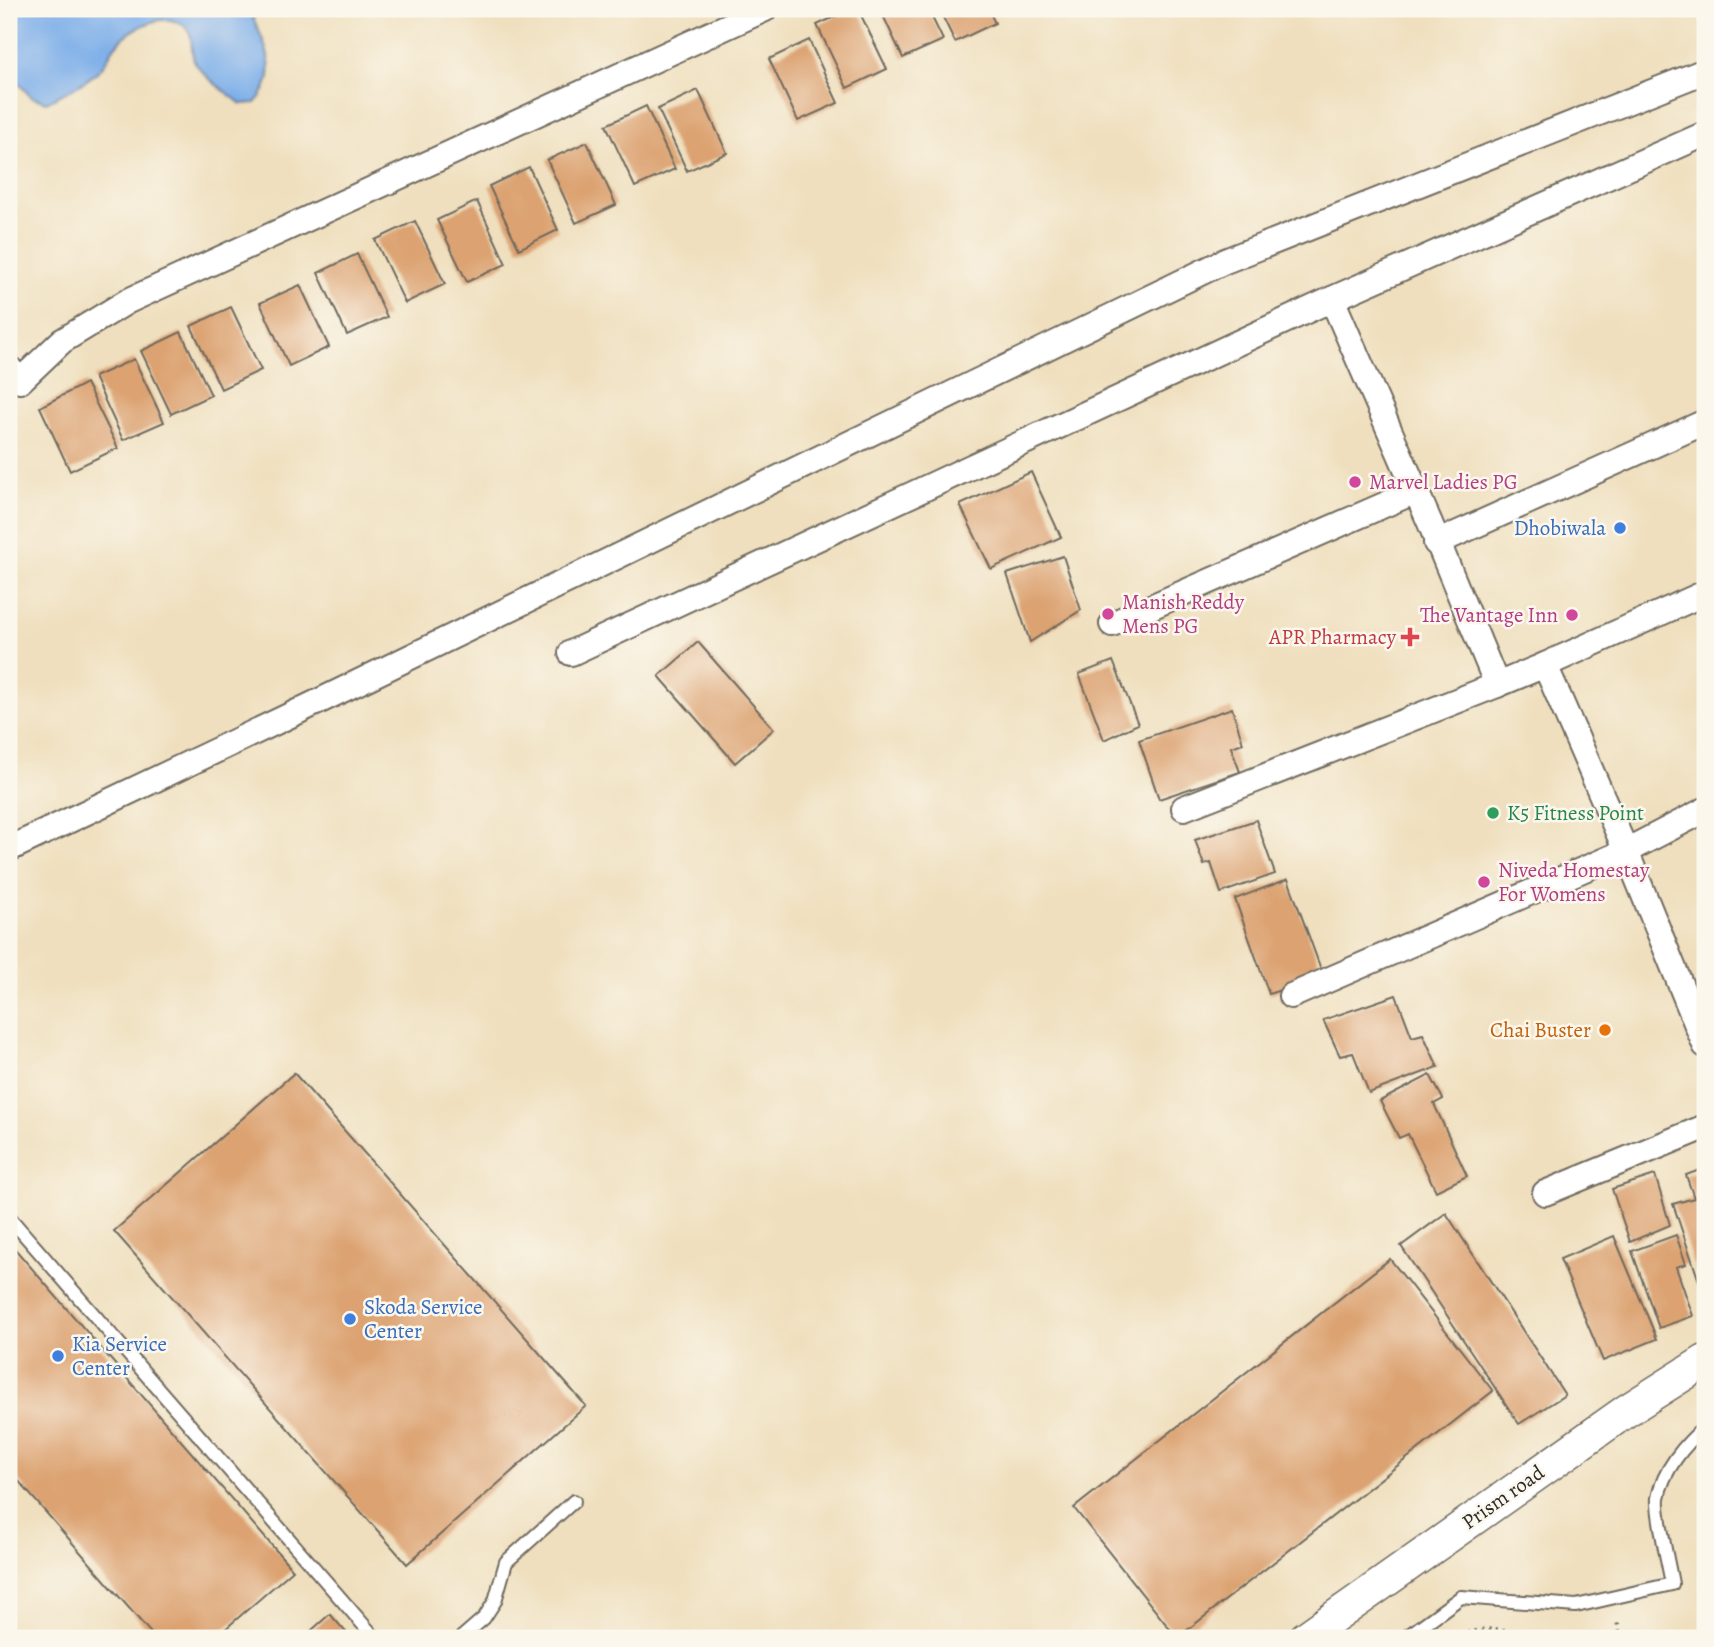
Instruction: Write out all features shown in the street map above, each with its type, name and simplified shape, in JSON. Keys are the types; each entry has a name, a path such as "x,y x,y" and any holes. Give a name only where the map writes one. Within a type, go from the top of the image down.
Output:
{"street":[{"path":"9,368 20,381 62,341 128,301 765,9"},
{"path":"9,849 312,705 1225,261 1705,71"},
{"path":"571,653 1332,299 1705,134"},
{"path":"1332,299 1497,685"},
{"path":"1436,543 1705,422"},
{"path":"1112,624 1416,491"},
{"path":"1184,808 1545,666 1705,593"},
{"path":"1545,666 1626,851 1705,1045"},
{"path":"1292,996 1626,851 1705,810"},
{"path":"1545,1193 1705,1127"},
{"name":"Prism road","path":"1305,1638 1615,1419 1705,1361"}],"lane":[{"path":"9,1217 375,1638"},
{"path":"1405,1638 1461,1597 1576,1606 1672,1584 1658,1499 1665,1477 1676,1458 1690,1439 1705,1427"},
{"path":"461,1638 484,1618 495,1601 506,1562 574,1500"}],"path":[{"path":"1454,1638 1467,1632 1489,1628 1533,1638"}],"water":[{"path":"9,9 249,9 265,45 270,69 268,80 264,92 255,103 241,104 198,67 187,29 175,21 166,20 147,24 129,33 89,78 46,102 31,97 9,72"}],"building":[{"path":"851,9 858,9 887,69 847,88 817,25"},
{"path":"880,9 928,9 943,40 903,58"},
{"path":"939,9 988,9 995,23 955,42"},
{"path":"809,40 838,103 798,121 769,59"},
{"path":"698,90 727,153 687,171 658,109"},
{"path":"646,106 675,169 635,187 606,125"},
{"path":"587,142 616,205 576,223 547,160"},
{"path":"529,167 558,230 519,249 489,186"},
{"path":"477,201 506,264 467,282 437,220"},
{"path":"415,221 445,284 405,303 375,240"},
{"path":"357,254 387,317 347,335 318,273"},
{"path":"300,285 329,347 289,366 260,303"},
{"path":"231,307 261,370 221,389 191,326"},
{"path":"181,332 211,395 171,414 141,351"},
{"path":"134,359 164,422 123,440 94,377"},
{"path":"86,383 118,448 70,471 40,407"},
{"path":"1031,472 1061,537 991,569 960,505"},
{"path":"1063,556 1081,610 1030,642 1007,574"},
{"path":"698,642 774,729 735,763 659,676"},
{"path":"1113,661 1138,724 1104,740 1079,674"},
{"path":"1232,708 1243,743 1231,747 1240,772 1159,799 1139,740"},
{"path":"1256,820 1275,874 1221,893 1211,863 1204,865 1195,840"},
{"path":"1288,879 1323,975 1269,994 1235,899"},
{"path":"1396,995 1412,1037 1423,1034 1438,1067 1369,1093 1353,1053 1340,1056 1323,1020"},
{"name":"Skoda Service Center","path":"294,1073 586,1406 407,1564 114,1231"},
{"path":"1430,1075 1443,1099 1434,1104 1467,1176 1436,1191 1408,1134 1399,1138 1380,1101"},
{"path":"1705,1168 1705,1299 1673,1204 1694,1198 1686,1175"},
{"path":"1655,1175 1670,1225 1630,1242 1612,1189"},
{"path":"1446,1213 1565,1395 1519,1424 1401,1246"},
{"path":"1676,1235 1686,1264 1676,1267 1693,1316 1659,1328 1632,1251"},
{"path":"1614,1236 1657,1339 1603,1361 1560,1259"},
{"name":"Kia Service Center","path":"9,1242 293,1570 215,1638 155,1638 9,1470"},
{"path":"1390,1259 1493,1391 1177,1638 1074,1508"},
{"path":"330,1614 351,1638 303,1638"}],"place":[{"name":"Marvel Ladies PG","path":"1355,482"},
{"name":"Dhobiwala","path":"1620,528"},
{"name":"Manish Reddy Mens PG","path":"1108,614"},
{"name":"The Vantage Inn","path":"1572,615"},
{"name":"APR Pharmacy","path":"1410,637"},
{"name":"K5 Fitness Point","path":"1493,813"},
{"name":"Niveda Homestay For Womens","path":"1484,882"},
{"name":"Chai Buster","path":"1605,1030"},
{"name":"Skoda Service Center","path":"350,1319"},
{"name":"Kia Service Center","path":"58,1356"}]}
